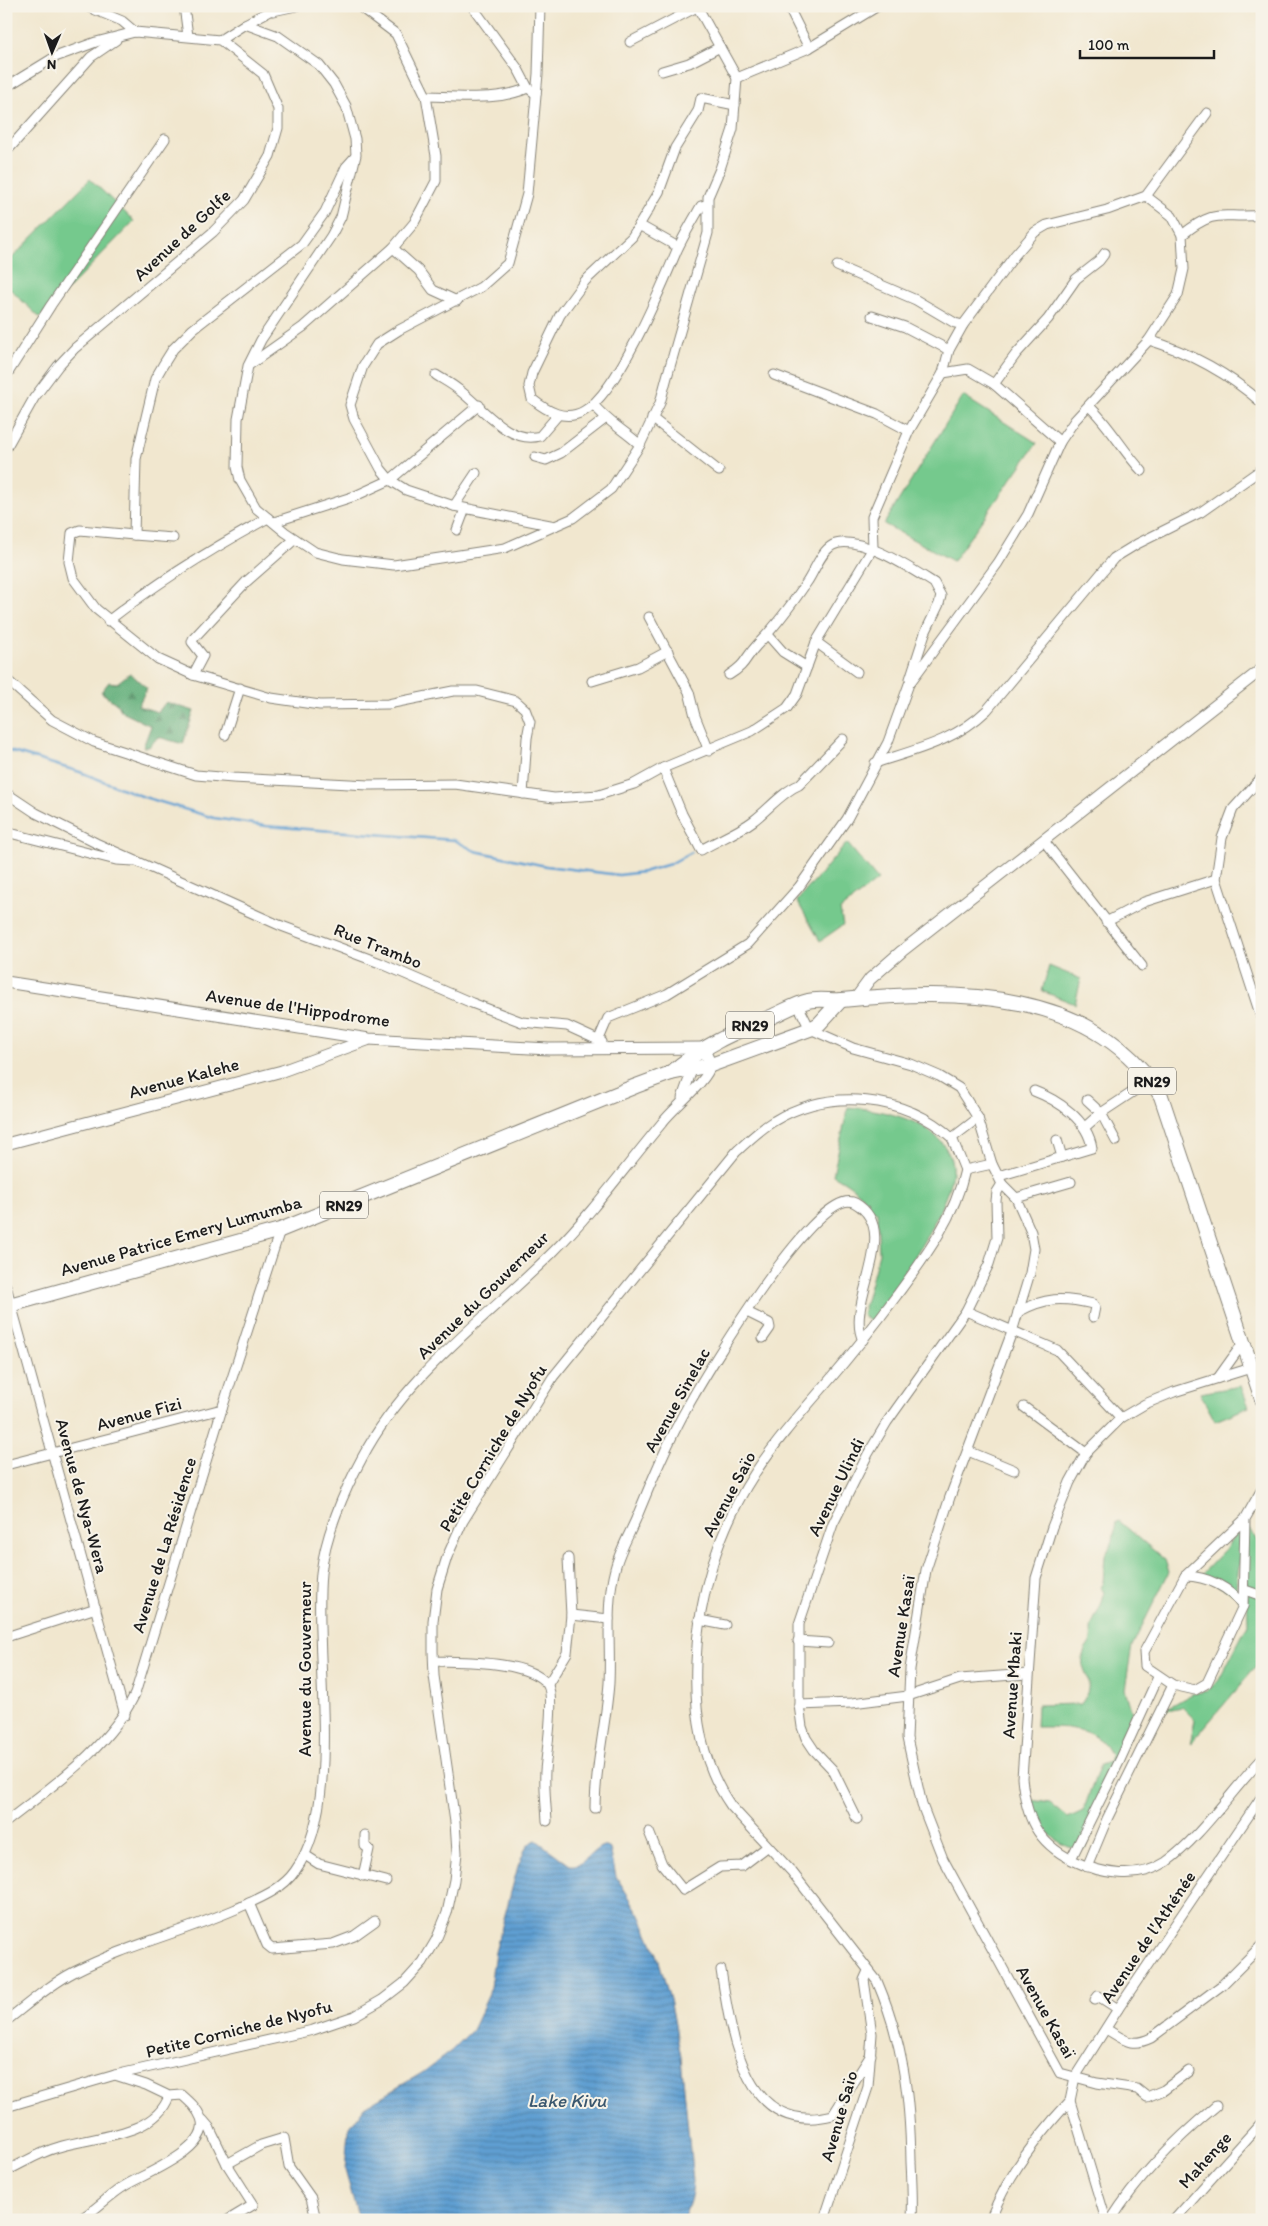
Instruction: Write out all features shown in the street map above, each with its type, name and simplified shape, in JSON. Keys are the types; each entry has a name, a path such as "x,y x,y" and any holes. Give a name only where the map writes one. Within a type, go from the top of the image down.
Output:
{"main road":[{"name":"Avenue Patrice Emery Lumumba","path":"9,1306 280,1230 360,1199 556,1117 671,1073 690,1064 703,1048 724,1036 808,1001 937,995 971,997 1043,1008 1068,1016 1121,1048 1151,1080 1168,1114 1262,1399"},
{"name":"Avenue Patrice Emery Lumumba","path":"690,1064 712,1066 810,1029 828,1016 841,1000"}],"street":[{"path":"86,6 122,21 135,32"},
{"path":"184,6 188,36"},
{"path":"6,87 55,57 96,42 119,38 135,32 220,40 245,24 276,9 296,6"},
{"path":"248,366 303,327 393,248 414,223 436,181 435,149 426,96 396,34 359,6"},
{"path":"472,6 518,70 528,88 536,94"},
{"path":"540,6 536,94 526,194 508,263 481,287 399,330 377,344 363,366 350,405 351,412 381,469 390,480 421,496 454,506 555,526"},
{"path":"788,6 809,48"},
{"path":"737,78 809,48 878,6"},
{"path":"245,24 278,36 319,65 334,84 346,106 355,140 356,155 349,191 337,224 314,262 261,340 248,366 238,419 237,467 247,495 256,508 295,539 316,552 343,559 394,565 505,548 573,518 611,489 640,445 660,403 708,233 707,205 712,185 728,147 736,105 737,78 697,7 630,42"},
{"path":"6,152 91,57 119,38"},
{"name":"Avenue de Golfe","path":"6,448 34,398 58,366 75,348 213,232 244,200 262,171 276,140 278,109 263,74 220,40"},
{"path":"662,71 689,63 720,46"},
{"path":"426,96 495,96 515,94 528,88"},
{"path":"707,205 701,206 678,247 661,289 617,376 593,404 575,414 558,415 532,399 529,386 532,373 560,315 571,298 601,265 626,244 639,225 659,192 675,148 698,110 701,98 736,105"},
{"path":"6,679 52,720 73,732 124,753 196,775 369,785 455,784 554,798 599,795 634,784 663,768 752,731 787,708 797,694 816,642 873,548 871,533 872,517 909,431 943,373 949,350 963,325 1020,248 1035,232 1047,225 1107,210 1146,196 1207,113"},
{"path":"6,376 51,305 165,139"},
{"path":"134,535 136,460 155,379 162,365 173,349 193,329 302,244 325,212 346,167 356,155"},
{"path":"909,684 998,563 1028,514 1060,442 1075,420 1149,340 1178,295 1184,269 1182,235 1172,216 1146,196"},
{"path":"1182,235 1200,220 1212,216 1226,214 1262,215"},
{"path":"639,225 678,247"},
{"path":"393,248 419,270 433,290 457,301"},
{"path":"994,384 1016,354 1048,319 1076,280 1099,261 1105,253"},
{"path":"837,266 916,300 955,323 963,325"},
{"path":"872,316 905,327 949,350"},
{"path":"1149,340 1181,352 1224,374 1245,388 1262,403"},
{"path":"943,373 968,368 994,384 1060,442"},
{"path":"436,375 478,405 506,429 521,436 540,436 558,415"},
{"path":"774,375 877,414 909,431"},
{"path":"593,404 605,420 621,428 640,445"},
{"path":"108,621 147,590 201,555 271,520 355,496 390,480 478,405"},
{"path":"1089,406 1100,416 1118,440 1126,455 1142,471"},
{"path":"652,418 719,471"},
{"path":"535,457 546,460 561,453 605,420"},
{"path":"875,762 947,739 973,723 987,710 1114,558 1137,544 1201,512 1262,469"},
{"path":"454,506 476,473"},
{"path":"457,530 465,508"},
{"path":"173,538 80,530 72,533 69,562 73,578 83,594 108,621 158,659 193,676 293,702 320,705 388,704 461,691 477,691 516,701 525,709 530,722 523,794"},
{"path":"193,676 203,656 192,642 193,639 246,582 295,539"},
{"path":"601,1044 608,1018 667,994 748,944 823,855 864,788 875,762 888,742 922,641 939,604 939,589 934,583 873,548 835,544 828,548 808,582 768,635 751,653 744,666 729,675"},
{"path":"649,617 689,692 695,716 709,750"},
{"path":"768,635 783,652 807,667"},
{"path":"816,642 856,672"},
{"path":"592,681 638,667 668,651"},
{"path":"856,998 870,979 902,952 1262,669"},
{"path":"226,735 240,688"},
{"path":"663,768 682,814 701,850 760,816 792,788 799,785 843,739"},
{"path":"1262,777 1233,809 1222,838 1216,879 1262,1020"},
{"name":"Rue Trambo","path":"6,793 36,812 279,925 380,962 472,1003 522,1022 567,1026 579,1030 585,1036 601,1044"},
{"path":"6,832 116,860 139,861"},
{"path":"1044,841 1142,966"},
{"path":"1106,922 1144,902 1216,879"},
{"name":"Avenue de l'Hippodrome","path":"6,982 369,1039 473,1046 601,1044 648,1050 703,1048"},
{"path":"798,1005 810,1029"},
{"name":"Avenue Kasaï","path":"810,1029 853,1048 911,1064 940,1076 959,1088 978,1118 992,1164 1001,1180 1016,1198 1031,1232 1034,1249 1030,1273 1012,1332 950,1497 926,1570 916,1622 908,1696 907,1738 922,1805 943,1859 1053,2062 1060,2072 1075,2077"},
{"name":"Avenue Kalehe","path":"6,1144 282,1071 369,1039"},
{"path":"703,1048 712,1066"},
{"name":"Avenue de l'Hippodrome","path":"648,1050 690,1064"},
{"path":"681,1101 690,1064"},
{"name":"Avenue du Gouverneur","path":"6,2021 59,1980 75,1971 249,1903 269,1894 286,1882 305,1855 315,1825 323,1755 321,1571 327,1544 348,1485 359,1463 380,1427 427,1370 556,1249 681,1101 707,1078 712,1066"},
{"path":"1086,1127 1101,1113 1151,1080"},
{"path":"1001,1180 1092,1148 1086,1127 1050,1096 1034,1091"},
{"name":"Petite Corniche de Nyofu","path":"6,2107 114,2075 282,2038 346,2019 382,2000 404,1983 423,1962 436,1940 447,1912 454,1880 456,1853 455,1822 434,1661 433,1621 438,1589 447,1557 463,1521 553,1377 736,1152 758,1131 775,1120 822,1101 860,1100 889,1104 924,1117 952,1138"},
{"path":"1087,1100 1101,1113 1116,1141"},
{"path":"978,1118 952,1138 965,1170 992,1164"},
{"path":"1057,1140 1062,1157"},
{"name":"Avenue Saïo","path":"824,2220 868,2087 872,2034 864,1980 868,1971 815,1900 731,1806 719,1789 702,1746 696,1680 699,1620 703,1594 712,1567 740,1499 754,1475 788,1427 863,1340 920,1263 954,1203 965,1170"},
{"name":"Avenue Ulindi","path":"857,1819 833,1770 806,1738 799,1705 799,1624 806,1597 833,1524 868,1454 887,1422 966,1311 995,1249 997,1238 996,1200 1001,1180"},
{"path":"1016,1198 1071,1182"},
{"name":"Avenue Sinelac","path":"594,1808 596,1771 606,1712 609,1680 609,1620 615,1569 665,1451 689,1404 789,1250 836,1203 847,1200 855,1202 866,1212 872,1223 873,1264 857,1320 858,1331 863,1340"},
{"name":"Avenue de La Résidence","path":"6,1822 82,1761 125,1715 136,1694 222,1409 280,1230"},
{"name":"Avenue de Nya-Wera","path":"6,1286 9,1306 53,1453 125,1715"},
{"path":"1018,1312 1037,1302 1052,1299 1093,1304 1095,1307 1094,1317"},
{"path":"966,1311 1057,1350 1121,1418"},
{"path":"747,1312 769,1324 770,1328 763,1338"},
{"path":"1218,1378 1243,1343"},
{"name":"Avenue Mbaki","path":"1251,1368 1174,1392 1121,1418 1086,1453 1070,1482 1052,1527 1036,1578 1022,1778 1024,1797 1031,1820 1037,1832 1048,1846 1100,1872 1137,1873 1166,1862 1194,1835 1262,1759"},
{"path":"1024,1407 1086,1453"},
{"name":"Avenue Fizi","path":"6,1465 222,1409"},
{"path":"968,1451 1014,1470"},
{"path":"1245,1519 1245,1590 1243,1606 1207,1683 1195,1690 1173,1685 1158,1677 1145,1666 1144,1652 1185,1576 1245,1519 1262,1489"},
{"path":"547,1821 545,1778 550,1718 548,1684 567,1653 571,1615 568,1558"},
{"path":"1185,1576 1200,1576 1214,1583 1235,1594 1243,1606"},
{"path":"1245,1590 1262,1596"},
{"path":"6,1637 96,1608"},
{"path":"571,1615 609,1620"},
{"path":"699,1620 725,1625"},
{"path":"798,1642 828,1643"},
{"path":"434,1661 507,1665 536,1676 548,1684"},
{"path":"799,1705 852,1703 908,1696 960,1679 1028,1674"},
{"path":"1071,1859 1120,1760 1158,1677"},
{"path":"1087,1867 1106,1819 1173,1685"},
{"path":"1120,1760 1132,1766"},
{"name":"Avenue de l'Athénée","path":"1070,2101 1075,2077 1118,2009 1262,1796"},
{"path":"1093,1813 1106,1819"},
{"path":"649,1832 662,1864 683,1890 720,1868 742,1866 767,1847"},
{"path":"363,1876 369,1849 365,1846 365,1835"},
{"path":"305,1855 319,1864 386,1881"},
{"path":"249,1903 267,1945 272,1949 333,1944 354,1936 375,1920"},
{"path":"1106,2029 1130,2043 1139,2044 1151,2038 1222,1985 1262,1945"},
{"path":"721,1970 743,2069 752,2088 777,2110 799,2119 815,2119 833,2115 871,2055"},
{"path":"868,1971 877,1981 883,1995 904,2064 909,2103 912,2220"},
{"path":"1095,2000 1098,1996 1118,2009"},
{"path":"1075,2077 1137,2089 1147,2098 1164,2090 1189,2071"},
{"path":"114,2075 146,2085 169,2096 182,2095 196,2108 202,2120 209,2127 227,2164 253,2205 228,2220"},
{"path":"6,2171 58,2147 106,2138 144,2124 166,2106 169,2096"},
{"path":"990,2220 1000,2195 1039,2134 1070,2101 1106,2220"},
{"path":"1110,2220 1143,2175 1182,2134 1216,2106"},
{"path":"79,2220 125,2185 172,2161 184,2152 197,2138 202,2120"},
{"name":"Mahenge","path":"1174,2220 1262,2122"},
{"path":"227,2164 261,2145 284,2138 289,2167 311,2198 316,2220"}],"green space":[{"path":"90,179 134,221 40,318 6,285 6,264"},
{"path":"963,396 1037,443 953,561 884,524"},
{"path":"130,673 147,688 138,706 158,712 166,702 194,711 183,744 158,737 149,747 143,747 151,726 122,712 118,705 101,692 109,682 117,683"},
{"path":"847,843 878,880 840,910 843,925 820,941 797,901"},
{"path":"1049,966 1081,979 1075,1004 1042,991"},
{"path":"848,1107 893,1115 922,1126 935,1135 945,1146 951,1160 952,1175 936,1218 908,1267 870,1321 862,1315 879,1253 877,1212 869,1208 863,1197 854,1188 833,1175"},
{"path":"1241,1386 1249,1407 1215,1421 1200,1393"},
{"path":"1245,1519 1262,1550 1262,1660 1190,1744 1195,1720 1182,1707 1162,1711 1192,1694 1207,1691 1219,1680 1248,1624 1245,1524 1235,1594 1200,1576 1225,1550"},
{"path":"1119,1521 1165,1560 1169,1572 1132,1646 1125,1689 1132,1713 1107,1778 1085,1848 1072,1848 1061,1843 1049,1833 1038,1820 1026,1799 1050,1803 1068,1818 1083,1811 1100,1765 1109,1762 1111,1755 1101,1740 1077,1729 1036,1727 1037,1705 1081,1704 1086,1695 1088,1682 1083,1660 1091,1640 1092,1624 1100,1608 1104,1592 1100,1587 1103,1583 1105,1556 1113,1541 1116,1522"}],"water":[{"name":"Lake Kivu","path":"536,1840 570,1865 579,1864 603,1846 610,1849 616,1876 640,1915 657,1954 671,2003 681,2057 693,2181 689,2205 683,2220 359,2220 345,2170 348,2130 364,2107 422,2073 451,2051 472,2030 489,1994 495,1952 518,1866 527,1845"}],"waterway":[{"path":"6,750 80,772 144,797 214,818 266,826 454,840 475,851 546,866 619,875 643,872 670,864 692,852"}]}
